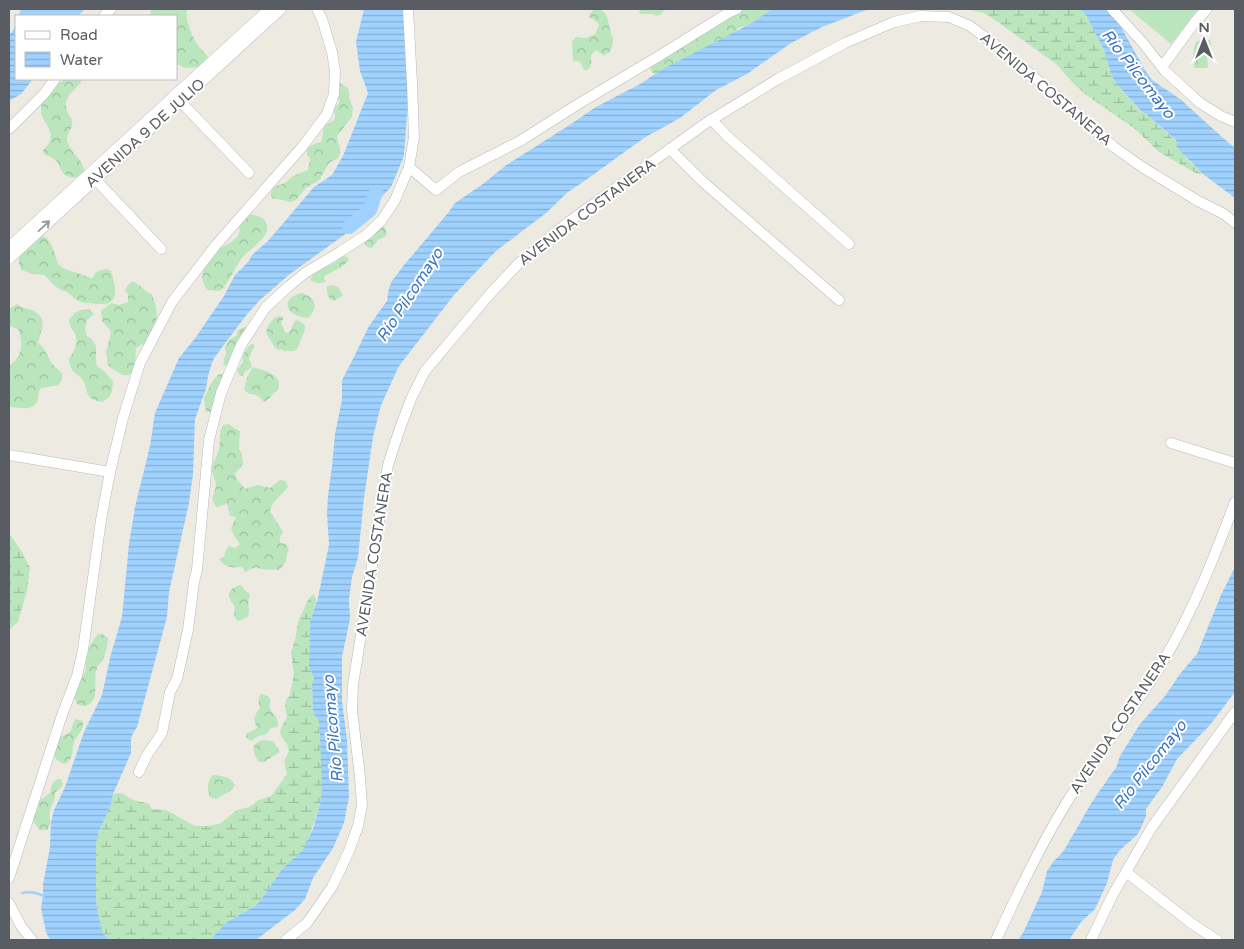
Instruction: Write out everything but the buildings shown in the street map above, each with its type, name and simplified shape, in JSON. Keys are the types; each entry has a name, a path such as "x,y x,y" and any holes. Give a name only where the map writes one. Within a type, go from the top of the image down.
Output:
{"street":[{"name":"AVENIDA 9 DE JULIO","path":"9,247 133,138 269,9"},
{"name":"AVENIDA 9 DE JULIO","path":"9,259 95,178 133,138 180,101 281,9"},
{"path":"9,878 62,715 77,676 83,650 101,520 110,472 123,418 140,363 172,302 216,244 302,147 327,114 334,94 335,71 332,52 318,9"},
{"path":"139,772 146,755 162,733 170,692 177,679 188,630 197,570 209,440 221,393 241,345 266,307 305,273 366,235 382,220 395,200 409,166 414,137 408,9"},
{"path":"409,166 436,190 459,172 520,140 737,9"},
{"path":"1112,9 1165,71 1200,103 1235,122"},
{"path":"1162,67 1195,22 1207,9"},
{"name":"AVENIDA COSTANERA","path":"286,940 307,923 332,887 349,851 358,826 362,806 352,710 353,685 388,465 411,399 425,371 489,295 520,263 568,224 712,120 778,79 845,43 894,22 921,16 950,17 970,26 997,46 1072,109 1114,147 1135,162 1235,222"},
{"path":"9,129 44,94 54,80"},
{"path":"180,101 248,173"},
{"path":"712,120 727,136 849,244"},
{"path":"670,149 702,181 839,300"},
{"path":"95,178 161,250"},
{"path":"1171,443 1235,463"},
{"path":"9,455 110,472"},
{"name":"AVENIDA COSTANERA","path":"996,940 1035,857 1068,802 1165,659 1181,629 1218,546 1235,502"},
{"path":"1091,940 1112,896 1152,827 1231,726 1235,712"},
{"path":"1126,872 1191,923 1217,940"},
{"path":"9,903 21,926 32,940"}],"green space":[{"path":"150,9 187,9 188,22 193,36 198,46 208,57 207,62 202,67 185,68 178,65 178,15 150,15"},
{"path":"597,9 606,15 613,44 609,53 604,56 596,50 591,55 590,67 584,70 580,62 573,62 572,42 576,37 586,38 595,34 599,25 589,17"},
{"path":"640,9 666,10 656,16 653,14 640,14"},
{"path":"738,9 780,9 747,26 738,28 734,34 656,75 651,71 650,66 707,30 712,29 717,22 732,17"},
{"path":"965,9 1080,9 1086,15 1105,52 1115,82 1141,112 1146,114 1176,141 1183,154 1203,174 1192,171 1159,152 1135,129 1085,94 1056,64 995,20 984,13"},
{"path":"1129,9 1198,9 1171,44"},
{"path":"1202,39 1211,42 1210,55 1207,56 1208,66 1207,68 1195,68 1193,59 1194,48 1196,42"},
{"path":"63,80 80,80 81,83 68,96 66,104 72,119 67,142 86,173 72,178 66,176 58,163 44,154 43,150 49,144 51,137 43,118 42,102 57,82 62,82"},
{"path":"338,83 348,88 353,108 352,117 337,136 340,148 338,158 329,163 321,179 306,188 296,200 290,202 273,199 271,193 273,187 285,183 293,176 308,170 310,159 307,155 307,148 321,142 324,127 335,120 333,111 340,101 336,97"},
{"path":"247,214 264,219 267,225 265,234 242,258 220,291 208,290 203,280 204,268 219,249 236,237 239,227"},
{"path":"383,226 387,233 386,236 378,240 373,247 367,247 364,241"},
{"path":"35,235 43,236 50,242 58,264 63,268 91,278 100,270 107,269 111,271 115,289 113,299 105,304 83,303 56,287 44,275 21,270 19,253"},
{"path":"344,256 349,260 347,263 325,276 324,279 326,281 317,283 310,279 312,275"},
{"path":"132,281 152,294 157,317 146,343 136,348 132,372 129,375 123,375 108,365 106,352 111,333 102,321 101,311 111,303 119,305 128,302 128,294 125,291"},
{"path":"327,286 338,287 343,295 333,301 329,297 327,290"},
{"path":"301,293 310,297 315,306 308,318 295,315 288,307 289,299"},
{"path":"17,304 41,316 42,329 38,343 43,347 52,364 62,373 59,385 41,388 36,403 30,408 9,407 9,366 17,359 21,350 21,340 18,329 9,326 9,309"},
{"path":"89,309 94,314 87,320 85,330 87,336 92,339 96,346 97,366 113,381 111,394 102,402 94,400 89,396 83,380 72,369 69,358 75,349 76,342 69,320 77,312"},
{"path":"283,317 281,322 285,332 288,333 290,331 296,320 305,325 305,330 295,351 284,352 281,349 278,350 267,334 268,325 274,318"},
{"path":"248,327 232,365 226,366 223,364 226,353 225,347 230,339 236,336 238,330"},
{"path":"251,344 254,345 254,348 249,359 252,365 251,368 242,376 239,375 237,370 243,362 242,356"},
{"path":"253,367 275,376 279,383 277,390 264,402 261,398 244,390 247,378"},
{"path":"221,374 225,374 213,410 206,412 205,396 212,382"},
{"path":"229,424 240,431 239,449 242,454 243,464 235,474 245,489 258,485 270,488 280,480 286,481 288,487 275,501 270,511 283,532 280,537 280,543 286,544 289,549 285,562 279,570 256,567 245,572 242,567 229,567 219,559 224,557 229,546 235,548 240,544 231,528 236,517 230,516 227,504 216,507 213,498 216,485 212,467 220,445 221,428 223,425"},
{"path":"9,533 30,568 27,591 18,622 9,630"},
{"path":"240,585 250,596 248,617 239,621 236,620 234,615 235,606 230,600 229,594 233,588"},
{"path":"314,594 317,602 310,622 309,666 314,678 312,684 313,711 319,722 323,788 320,804 307,844 283,868 255,906 227,922 210,940 111,940 103,934 97,910 96,843 113,794 122,793 129,798 149,804 152,809 166,810 195,826 221,823 237,810 249,807 259,800 271,796 287,774 284,762 289,751 287,744 280,734 287,717 286,700 290,695 294,676 291,652 298,622 309,598"},
{"path":"98,634 108,638 107,647 96,672 94,698 88,705 81,706 77,704 73,695 86,670 89,649"},
{"path":"261,694 269,697 270,709 276,716 278,724 277,727 271,728 266,735 251,741 246,737 246,734 257,728 254,718 260,708 259,699"},
{"path":"76,719 83,721 83,727 75,740 71,757 66,764 59,762 53,750 55,743 71,731"},
{"path":"261,740 273,741 280,752 264,762 259,762 255,756 254,745"},
{"path":"213,775 223,776 231,780 235,785 232,790 216,799 210,797 208,785"},
{"path":"57,779 61,779 63,785 55,793 50,810 50,825 47,830 40,830 34,823 33,814 39,801 50,793 52,784"}],"water":[{"path":"21,9 85,9 79,15 18,15"},
{"path":"364,9 404,9 408,102 402,161 391,187 351,230 290,274 261,299 214,358 206,389 195,419 193,474 189,503 169,592 167,617 137,727 131,739 131,753 113,794 96,843 97,909 103,934 111,940 50,940 46,932 41,908 43,884 50,847 51,822 84,732 102,695 122,617 129,544 135,507 150,446 155,413 179,358 224,296 235,275 249,261 252,255 268,241 314,187 332,175 343,156 368,93 360,71 356,42"},
{"path":"772,9 869,9 822,27 791,43 747,74 716,90 680,118 644,138 568,192 546,213 496,251 454,295 399,366 381,405 373,437 358,558 352,577 349,599 350,619 342,657 342,701 347,740 349,797 344,823 333,848 313,878 305,899 295,910 256,940 210,940 227,922 255,906 283,868 303,850 313,829 320,804 322,790 320,736 319,722 313,711 312,684 314,678 309,666 310,622 317,602 329,545 328,496 335,434 342,400 342,380 369,326 387,301 392,281 455,203 505,166 596,107 640,84 663,69 752,23"},
{"path":"1080,9 1108,9 1152,80 1180,99 1235,148 1235,198 1203,174 1180,151 1176,140 1141,111 1115,82 1105,52 1086,15"},
{"path":"15,25 15,80 32,80 21,94 9,101 9,35"},
{"path":"1235,567 1235,692 1210,725 1177,759 1162,787 1146,809 1146,816 1137,835 1120,850 1113,860 1107,883 1095,909 1081,922 1069,940 1018,940 1042,892 1047,871 1063,852 1092,802 1116,768 1120,756 1140,724 1165,696 1197,654 1221,595"}],"waterway":[{"name":"Río Pilcomayo","path":"349,227 370,210 376,192"},
{"path":"22,893 28,892 44,896"}]}
